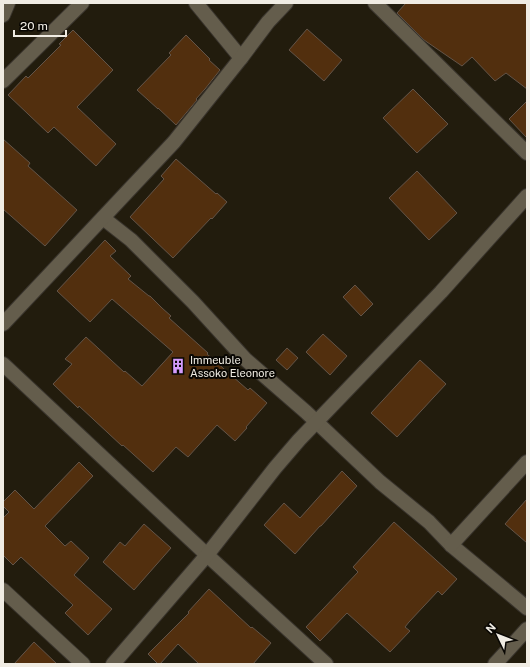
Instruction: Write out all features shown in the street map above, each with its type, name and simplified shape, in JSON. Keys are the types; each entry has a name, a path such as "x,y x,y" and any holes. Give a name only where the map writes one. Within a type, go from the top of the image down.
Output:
{"street":[{"path":"3,15 8,3"},
{"path":"3,81 82,3"},
{"path":"196,3 241,58"},
{"path":"3,324 174,142 268,22 286,3"},
{"path":"375,3 527,153"},
{"path":"113,664 207,555 275,468 441,292 527,196"},
{"path":"103,218 131,240 193,302 245,359 317,422 380,482 429,522 451,545 527,608"},
{"path":"3,364 326,664"},
{"path":"451,545 527,462"},
{"path":"3,590 83,664"},
{"path":"495,664 527,629"}],"building":[{"path":"406,3 527,3 527,89 506,73 495,81 472,57 462,66 424,40 397,13"},
{"path":"307,29 342,60 324,81 289,50"},
{"path":"73,30 113,70 77,107 116,144 96,166 54,127 48,133 8,95 26,76 28,78 61,45 59,44"},
{"path":"186,35 220,70 176,125 137,90 171,55 169,53"},
{"path":"413,89 448,124 417,153 383,118"},
{"path":"527,101 527,138 509,119"},
{"path":"3,139 30,163 28,166 77,210 45,246 3,209"},
{"path":"176,159 227,202 173,258 130,217 164,179 161,176"},
{"path":"417,171 457,213 429,240 389,198"},
{"path":"105,240 116,251 110,256 131,276 128,279 150,296 171,316 169,318 208,353 207,354 248,390 250,388 267,403 235,441 217,425 188,457 176,447 153,472 123,445 122,446 79,406 78,408 53,384 72,364 65,359 86,337 124,372 125,371 142,386 173,352 112,299 90,322 57,291"},
{"path":"355,285 373,304 361,316 343,297"},
{"path":"323,334 347,356 330,375 306,352"},
{"path":"287,348 298,358 287,370 276,360"},
{"path":"420,360 446,384 397,437 371,413"},
{"path":"79,462 93,476 45,526 65,546 71,541 89,558 74,575 112,609 88,635 65,613 73,605 21,557 13,565 3,555 3,518 9,512 3,506 3,502 15,490 34,509"},
{"path":"342,471 357,486 295,554 264,525 284,503 300,518"},
{"path":"527,499 527,543 505,524"},
{"path":"394,522 457,579 442,595 438,591 409,622 405,627 410,631 390,652 347,613 320,641 306,627 358,572 353,567"},
{"path":"144,524 171,548 134,590 103,562 120,542 125,546"},
{"path":"209,589 251,628 252,627 271,643 253,664 199,664 178,644 160,664 158,664 148,654 189,613 188,612"},
{"path":"34,642 57,664 14,664"}],"place":[{"name":"Immeuble Assoko Eleonore","path":"178,366"}]}
